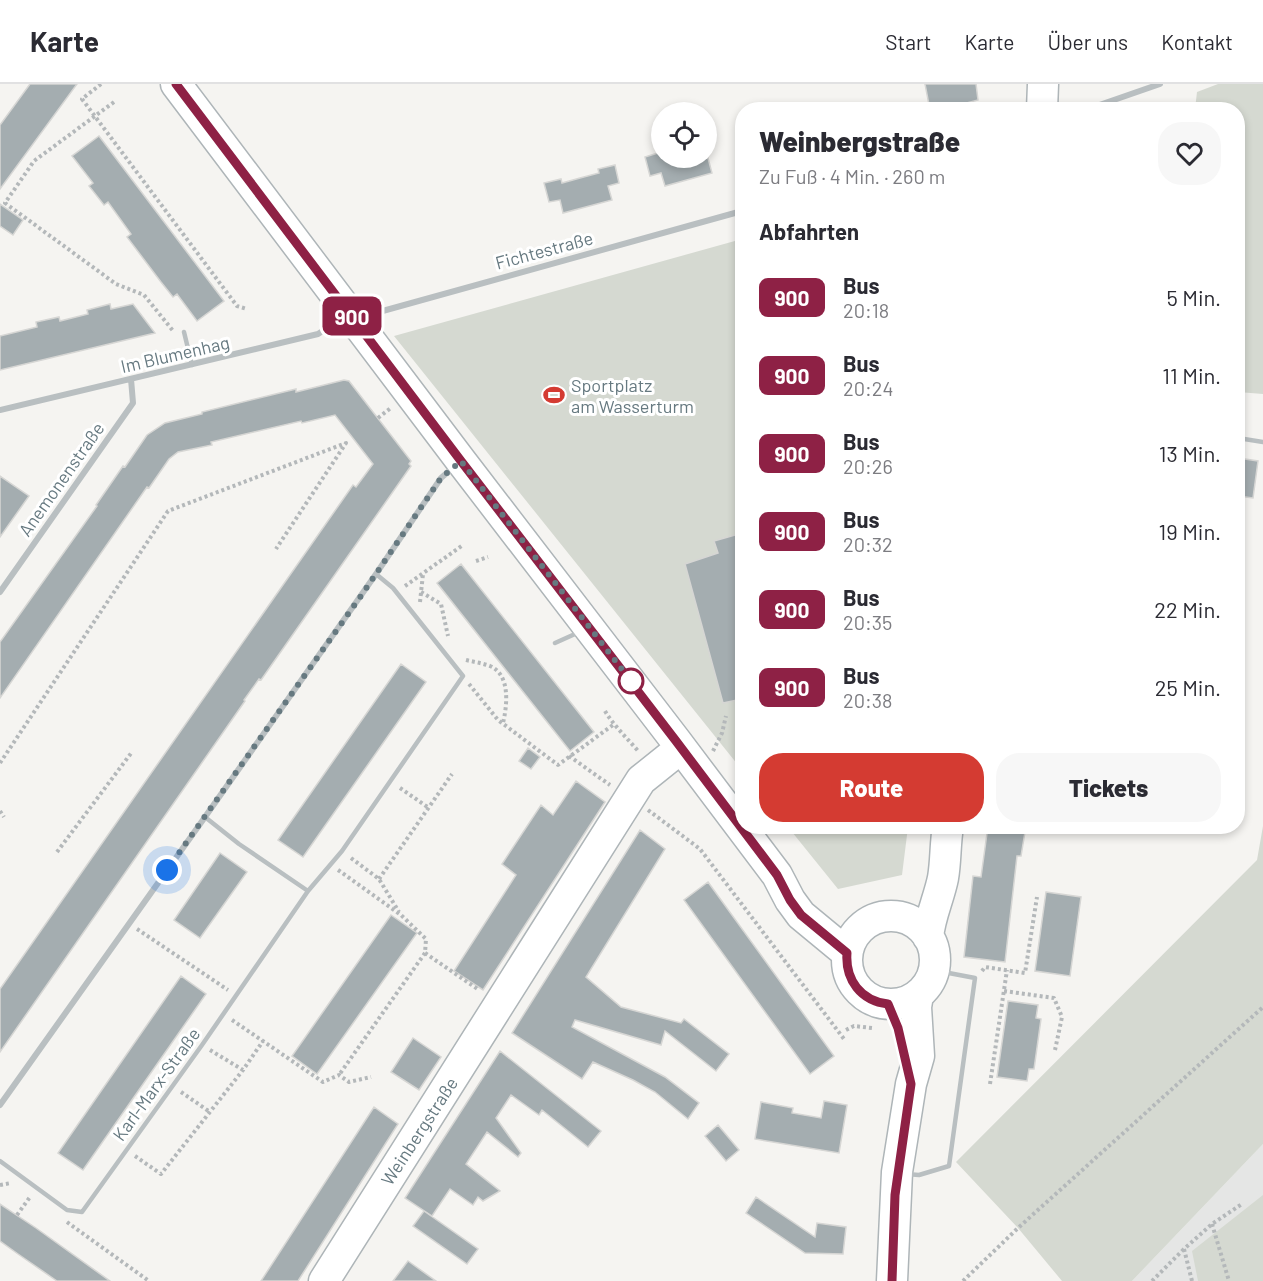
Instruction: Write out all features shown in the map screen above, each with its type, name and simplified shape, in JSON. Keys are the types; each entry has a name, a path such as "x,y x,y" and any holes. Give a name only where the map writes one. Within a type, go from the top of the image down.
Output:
{"main road":[{"path":"176,84 735,819"},
{"path":"1042,102 1043,84"},
{"name":"Weinbergstraße","path":"324,1281 641,780 681,748"},
{"path":"746,834 777,875 801,915 847,953"},
{"path":"911,1084 898,1028 880,1016 867,998 856,988 847,968 847,953 854,936 920,893 946,839"},
{"path":"880,1016 918,995 930,979 934,953 928,937 929,923 943,876 946,839"},
{"path":"777,875 834,917 913,923 928,937"},
{"path":"892,1281 897,1172 911,1084 919,1056 916,1007 918,995"}],"street":[{"path":"1108,102 1160,84"},
{"name":"Fichtestraße","path":"355,321 379,312 735,213"},
{"name":"Im Blumenhag","path":"0,410 318,334 327,328 355,321"},
{"name":"Anemonenstraße","path":"0,592 133,403 131,379"},
{"path":"0,1105 376,574 441,478 461,461"}],"lane":[{"path":"184,332 192,365"},
{"path":"1245,439 1263,442"},
{"path":"376,574 396,592 463,676"},
{"path":"555,643 575,634 584,621"},
{"name":"Karl-Marx-Straße","path":"0,1161 67,1210 82,1212 224,1015 308,891 342,851 463,676"},
{"path":"205,817 239,844 308,891"},
{"path":"897,1172 919,1175 949,1166 975,978 933,970"}],"path":[{"path":"101,84 82,99 237,306 247,309"},
{"path":"114,102 34,161 5,203 116,284 144,295 178,337"},
{"path":"378,417 392,406"},
{"path":"0,763 168,511 346,443 276,549"},
{"path":"396,592 463,545"},
{"path":"476,561 488,557"},
{"path":"418,620 423,573"},
{"path":"421,592 441,604 449,639"},
{"path":"465,660 492,667 501,676 505,686 507,705 503,723"},
{"path":"463,676 503,723 558,765 614,725"},
{"path":"605,711 614,725 642,756"},
{"path":"712,752 722,734 726,716"},
{"path":"57,852 132,752"},
{"path":"569,756 613,787"},
{"path":"379,879 452,774"},
{"path":"391,782 429,808"},
{"path":"648,810 700,849 844,1039"},
{"path":"0,811 4,817"},
{"path":"342,851 379,879 401,915"},
{"path":"224,1015 322,1082 339,1075 425,953 426,939 401,915 331,865"},
{"path":"975,978 985,967 1025,973 1037,897"},
{"path":"129,924 236,996"},
{"path":"425,953 481,992"},
{"path":"990,1084 1007,970"},
{"path":"1004,991 1054,998 1062,1017 1055,1050"},
{"path":"963,1281 1018,1228 1263,1007"},
{"path":"846,1030 880,1016"},
{"path":"127,1150 161,1174 263,1041"},
{"path":"202,1045 243,1070"},
{"path":"339,1075 349,1082 371,1077"},
{"path":"172,1086 210,1112"},
{"path":"5,1179 20,1189"},
{"path":"0,1185 11,1182"},
{"path":"17,1215 36,1189"},
{"path":"30,1196 39,1203"},
{"path":"1152,1281 1212,1224 1242,1204"},
{"path":"57,1216 149,1281"},
{"path":"1212,1224 1229,1281"},
{"path":"1184,1249 1192,1281"}],"shaded area":[{"path":"1218,84 1263,84 1263,394 1245,393 1245,102 1196,102 1197,92"},
{"path":"735,241 735,761 394,336"},
{"path":"1263,826 1263,1144 1132,1281 1062,1281 1018,1228 956,1162 1257,860"},
{"path":"794,834 907,834 902,875 838,889"},
{"path":"1263,1144 1263,1281 1132,1281"},
{"path":"1263,1195 1263,1281 1198,1281 1192,1251"}],"building":[{"path":"30,84 77,84 0,189 0,125"},
{"path":"925,84 976,84 978,100 928,102"},
{"path":"99,136 224,301 197,321 177,294 173,297 161,282 127,237 131,234 108,202 104,205 89,186 93,183 72,156"},
{"path":"651,155 651,168 711,168 712,173 665,186 661,173 650,176 645,157"},
{"path":"615,165 619,183 608,186 612,200 563,213 560,200 549,202 544,183 561,179 562,183 599,173 598,169"},
{"path":"0,204 23,220 13,235 0,226"},
{"path":"110,304 111,309 133,304 155,333 0,370 0,336 37,327 36,322 59,317 60,321 88,314 87,310"},
{"path":"344,380 349,381 411,461 409,464 411,466 261,680 259,679 244,700 0,1052 0,989 353,485 356,487 373,464 335,415 211,442 212,445 178,452 169,459 149,488 147,487 0,698 0,642 147,435 165,423 202,414 202,412"},
{"path":"1245,459 1258,461 1253,498 1245,497"},
{"path":"0,476 29,496 0,537"},
{"path":"735,535 735,700 723,703 685,564 718,553 714,541"},
{"path":"461,564 594,732 570,751 437,583"},
{"path":"401,664 426,682 303,857 278,840"},
{"path":"528,748 540,757 531,769 519,761"},
{"path":"576,781 605,802 483,990 454,971 516,875 502,864 541,805 553,815"},
{"path":"640,830 665,849 586,977 621,1007 681,1023 684,1019 729,1054 716,1071 665,1031 661,1045 575,1020 572,1027 665,1077 699,1103 688,1119 655,1092 633,1080 593,1062 582,1079 512,1033"},
{"path":"987,834 1025,834 1021,856 1017,856 1005,962 964,957 973,876 981,877"},
{"path":"220,853 247,872 200,938 174,920"},
{"path":"708,882 834,1056 810,1074 684,900"},
{"path":"1046,892 1081,897 1070,976 1035,971"},
{"path":"391,915 417,933 317,1074 292,1056"},
{"path":"181,976 206,994 83,1170 58,1153"},
{"path":"1008,1001 1038,1005 1036,1018 1041,1019 1034,1069 1029,1069 1027,1081 997,1077"},
{"path":"413,1038 441,1057 419,1090 391,1072"},
{"path":"500,1051 601,1131 588,1147 542,1110 539,1115 511,1095 496,1118 521,1153 518,1157 487,1132 466,1164 500,1191 483,1201 478,1197 473,1205 450,1189 432,1216 405,1198"},
{"path":"824,1101 847,1105 839,1153 755,1139 761,1102 793,1108 792,1113 821,1118"},
{"path":"374,1107 398,1124 298,1281 261,1281"},
{"path":"718,1125 739,1150 726,1161 705,1136"},
{"path":"756,1197 815,1237 817,1223 846,1227 843,1254 805,1253 746,1213"},
{"path":"0,1204 110,1281 57,1281 18,1254 0,1241"},
{"path":"424,1211 478,1249 467,1264 413,1226"},
{"path":"408,1261 436,1281 393,1281"}],"bus line":[{"name":"900","path":"176,84 735,819"},
{"name":"900","path":"746,834 777,875 801,915 847,953 847,968 856,988 867,998 888,1004 898,1028 911,1084 897,1172 892,1281"}],"place":[{"name":"Sportplatz am Wasserturm","path":"554,395"}],"route":[{"path":"167,870 363,593 441,478 461,461 631,681"}]}
